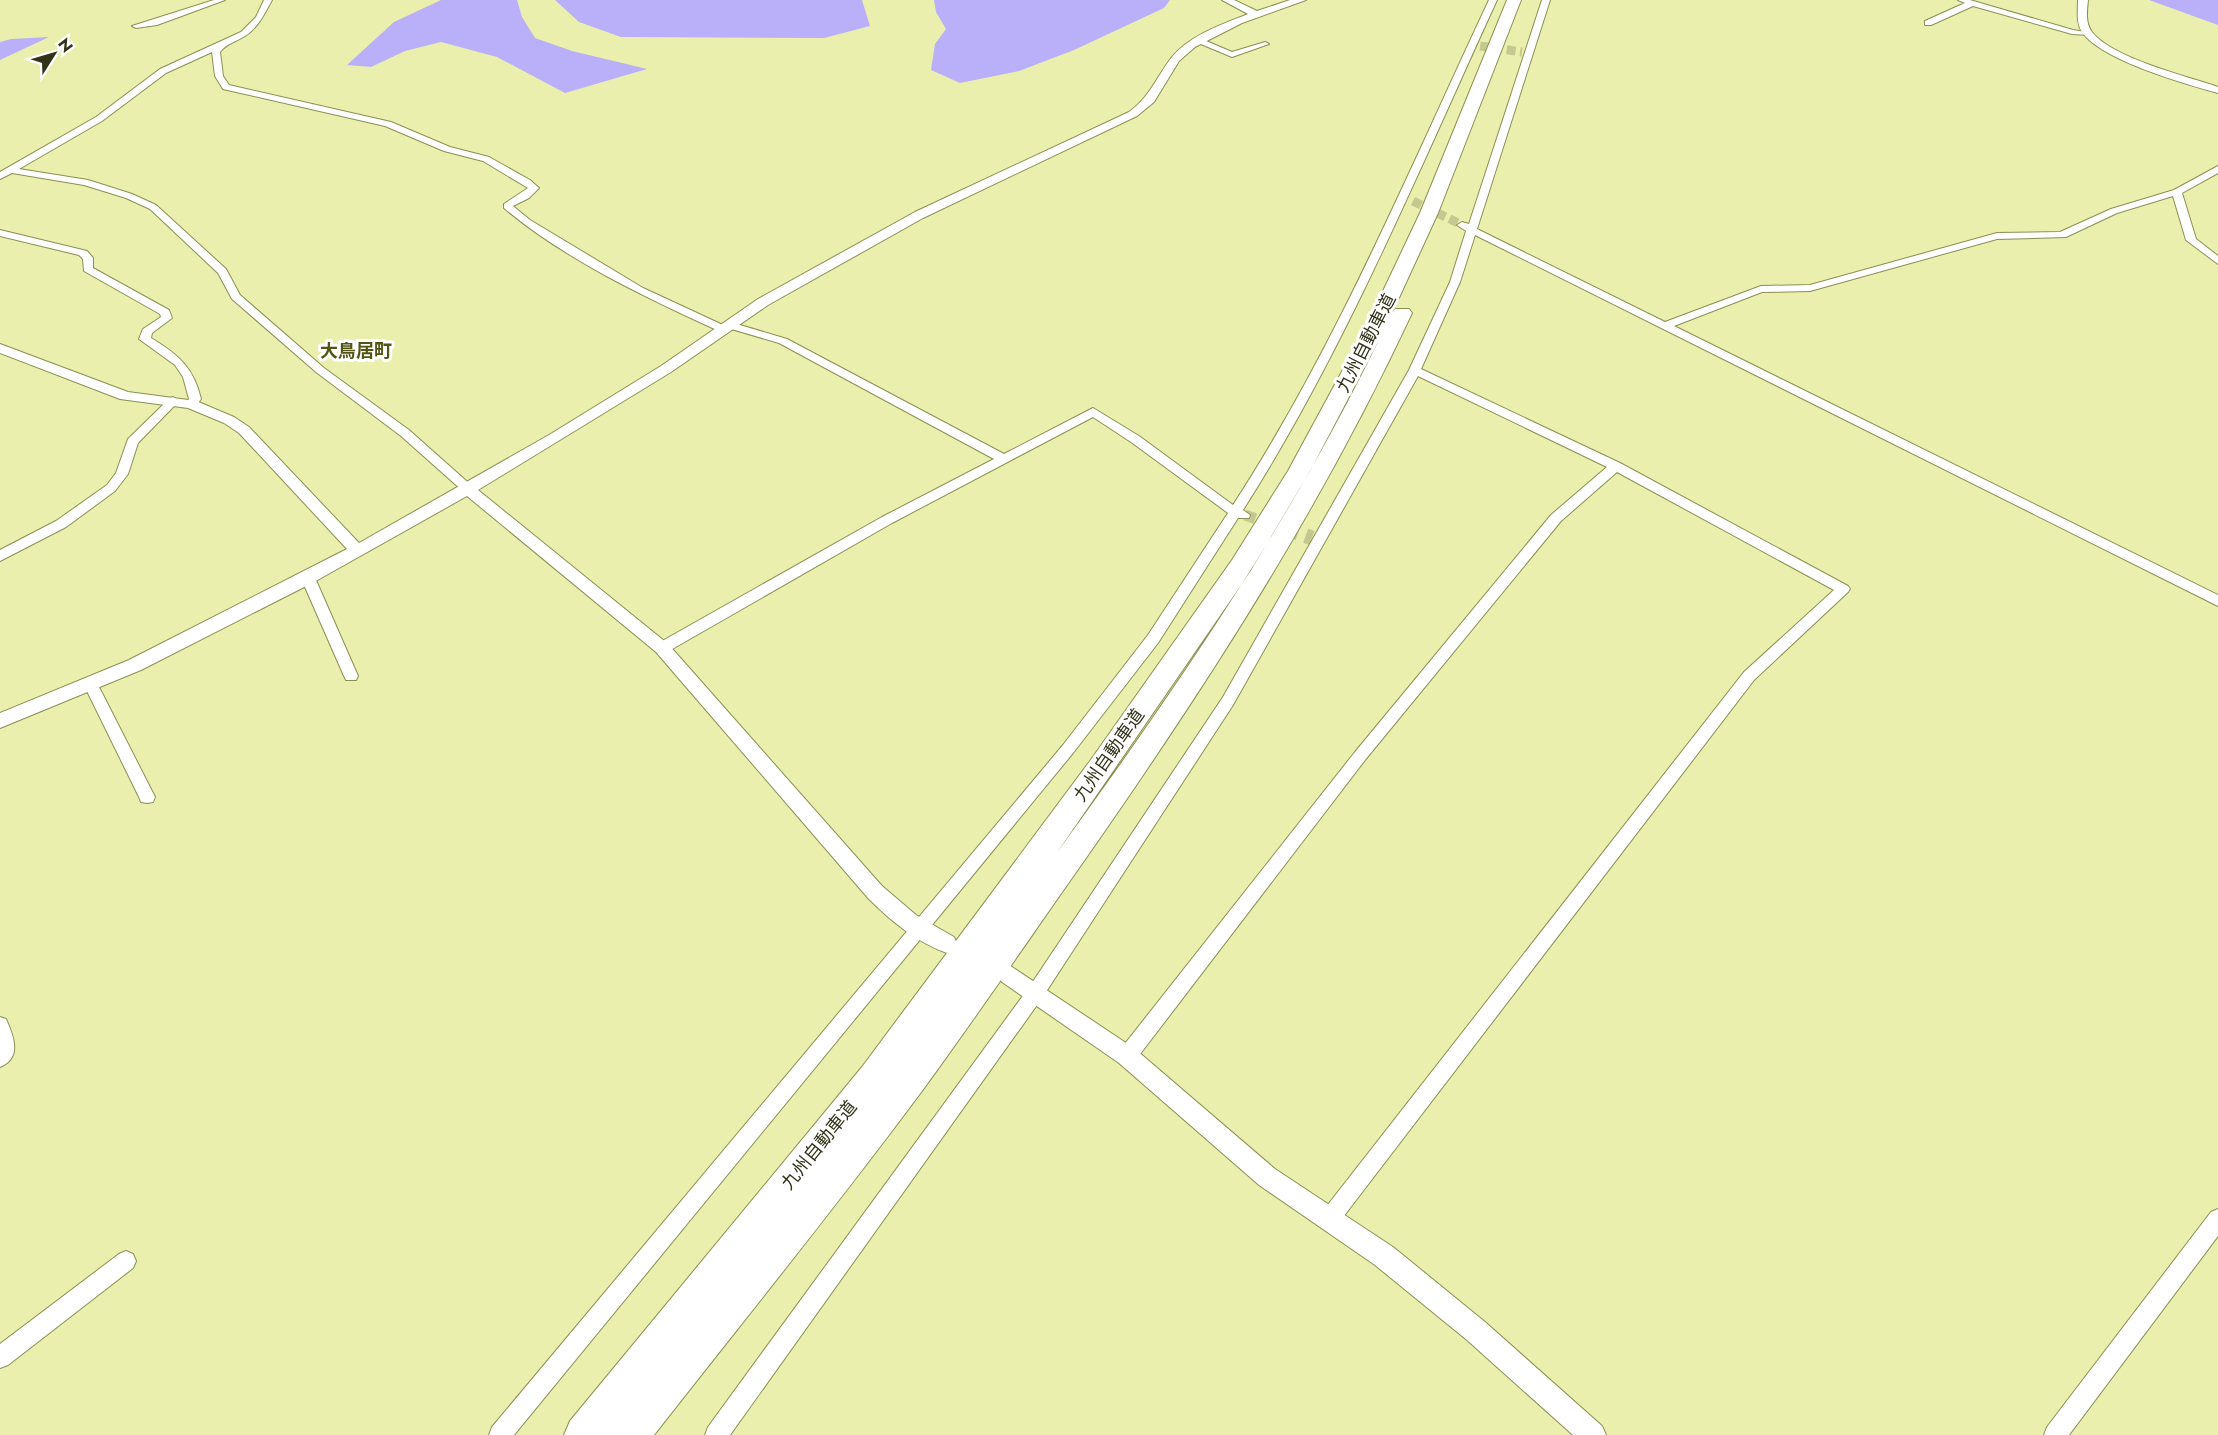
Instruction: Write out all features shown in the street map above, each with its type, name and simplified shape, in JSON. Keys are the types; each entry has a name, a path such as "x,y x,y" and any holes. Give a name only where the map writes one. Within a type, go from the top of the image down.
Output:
{"highway":[{"name":"九州自動車道","path":"584,1435 874,1078 1052,836 1240,566 1299,471 1376,327 1429,213 1514,0"},
{"name":"九州自動車道","path":"629,1435 891,1104 1128,777 1216,646 1317,479 1383,355 1433,245 1527,0"}],"street":[{"path":"136,26 153,23 221,0"},
{"path":"5,173 105,115 164,71 244,34 268,0"},
{"path":"1227,0 1258,15"},
{"path":"0,721 154,657 358,551 468,489 666,369 764,302 919,215 1133,114 1156,94 1181,53 1199,40 1301,0"},
{"path":"500,1435 1068,749 1153,639 1240,514 1408,199 1476,46 1493,0"},
{"path":"717,1435 1036,992 1228,701 1316,539 1415,370 1455,282 1466,227 1498,151 1526,52 1546,0"},
{"path":"1962,0 2072,32 2088,33"},
{"path":"2083,0 2083,23 2088,33 2112,50 2131,60 2218,90"},
{"path":"1928,23 1972,3"},
{"path":"1199,40 1232,55 1265,44"},
{"path":"222,44 216,52 220,81 226,87 388,124 447,149 486,159 534,188 526,196 507,206 519,217 639,290 727,327 783,341 1002,458"},
{"path":"1664,326 1761,289 1810,288 1997,236 2062,235 2114,211 2177,192 2218,169"},
{"path":"5,173 85,182 129,196 153,207 222,271 236,297 321,370 405,433 468,489 662,648 874,892 900,918 947,944"},
{"path":"2177,192 2191,240 2218,261"},
{"path":"1466,227 2218,601"},
{"path":"0,233 83,253 88,258 88,269 165,312 167,318 147,331 145,339 184,365 193,384 195,399 191,404"},
{"path":"0,348 125,396 191,404 229,420 244,430 358,551"},
{"path":"1329,1218 1749,676 1843,589 1616,466 1415,370"},
{"path":"0,556 61,524 111,488 122,474 132,442 173,401"},
{"path":"662,648 887,520 1093,412 1240,514"},
{"path":"1127,1056 1360,756 1548,527 1616,466"},
{"path":"308,578 351,676"},
{"path":"91,685 147,798"},
{"path":"1009,975 1127,1056 1267,1177 1384,1256 1476,1330 1593,1435"},
{"path":"0,1025 6,1054 0,1058"},
{"path":"2055,1435 2218,1219"},
{"path":"0,1357 126,1261"}],"shaded area":[{"path":"441,0 517,0 522,17 535,38 572,51 647,69 565,93 497,57 441,42 405,51 371,67 347,65 394,22"},
{"path":"555,0 862,0 870,26 824,38 621,37 579,22"},
{"path":"934,0 1170,0 1164,8 1074,50 1019,71 960,83 931,70 935,44 946,29 936,12"},
{"path":"2149,0 2218,0 2218,25"},
{"path":"49,37 0,60 0,42 11,39"}],"tunnel":[{"path":"1480,46 1522,52"},
{"path":"1413,201 1462,225"},
{"path":"1245,515 1288,530"},
{"path":"1284,528 1312,538"}],"district":[{"name":"大鳥居町","path":"356,351"}]}
